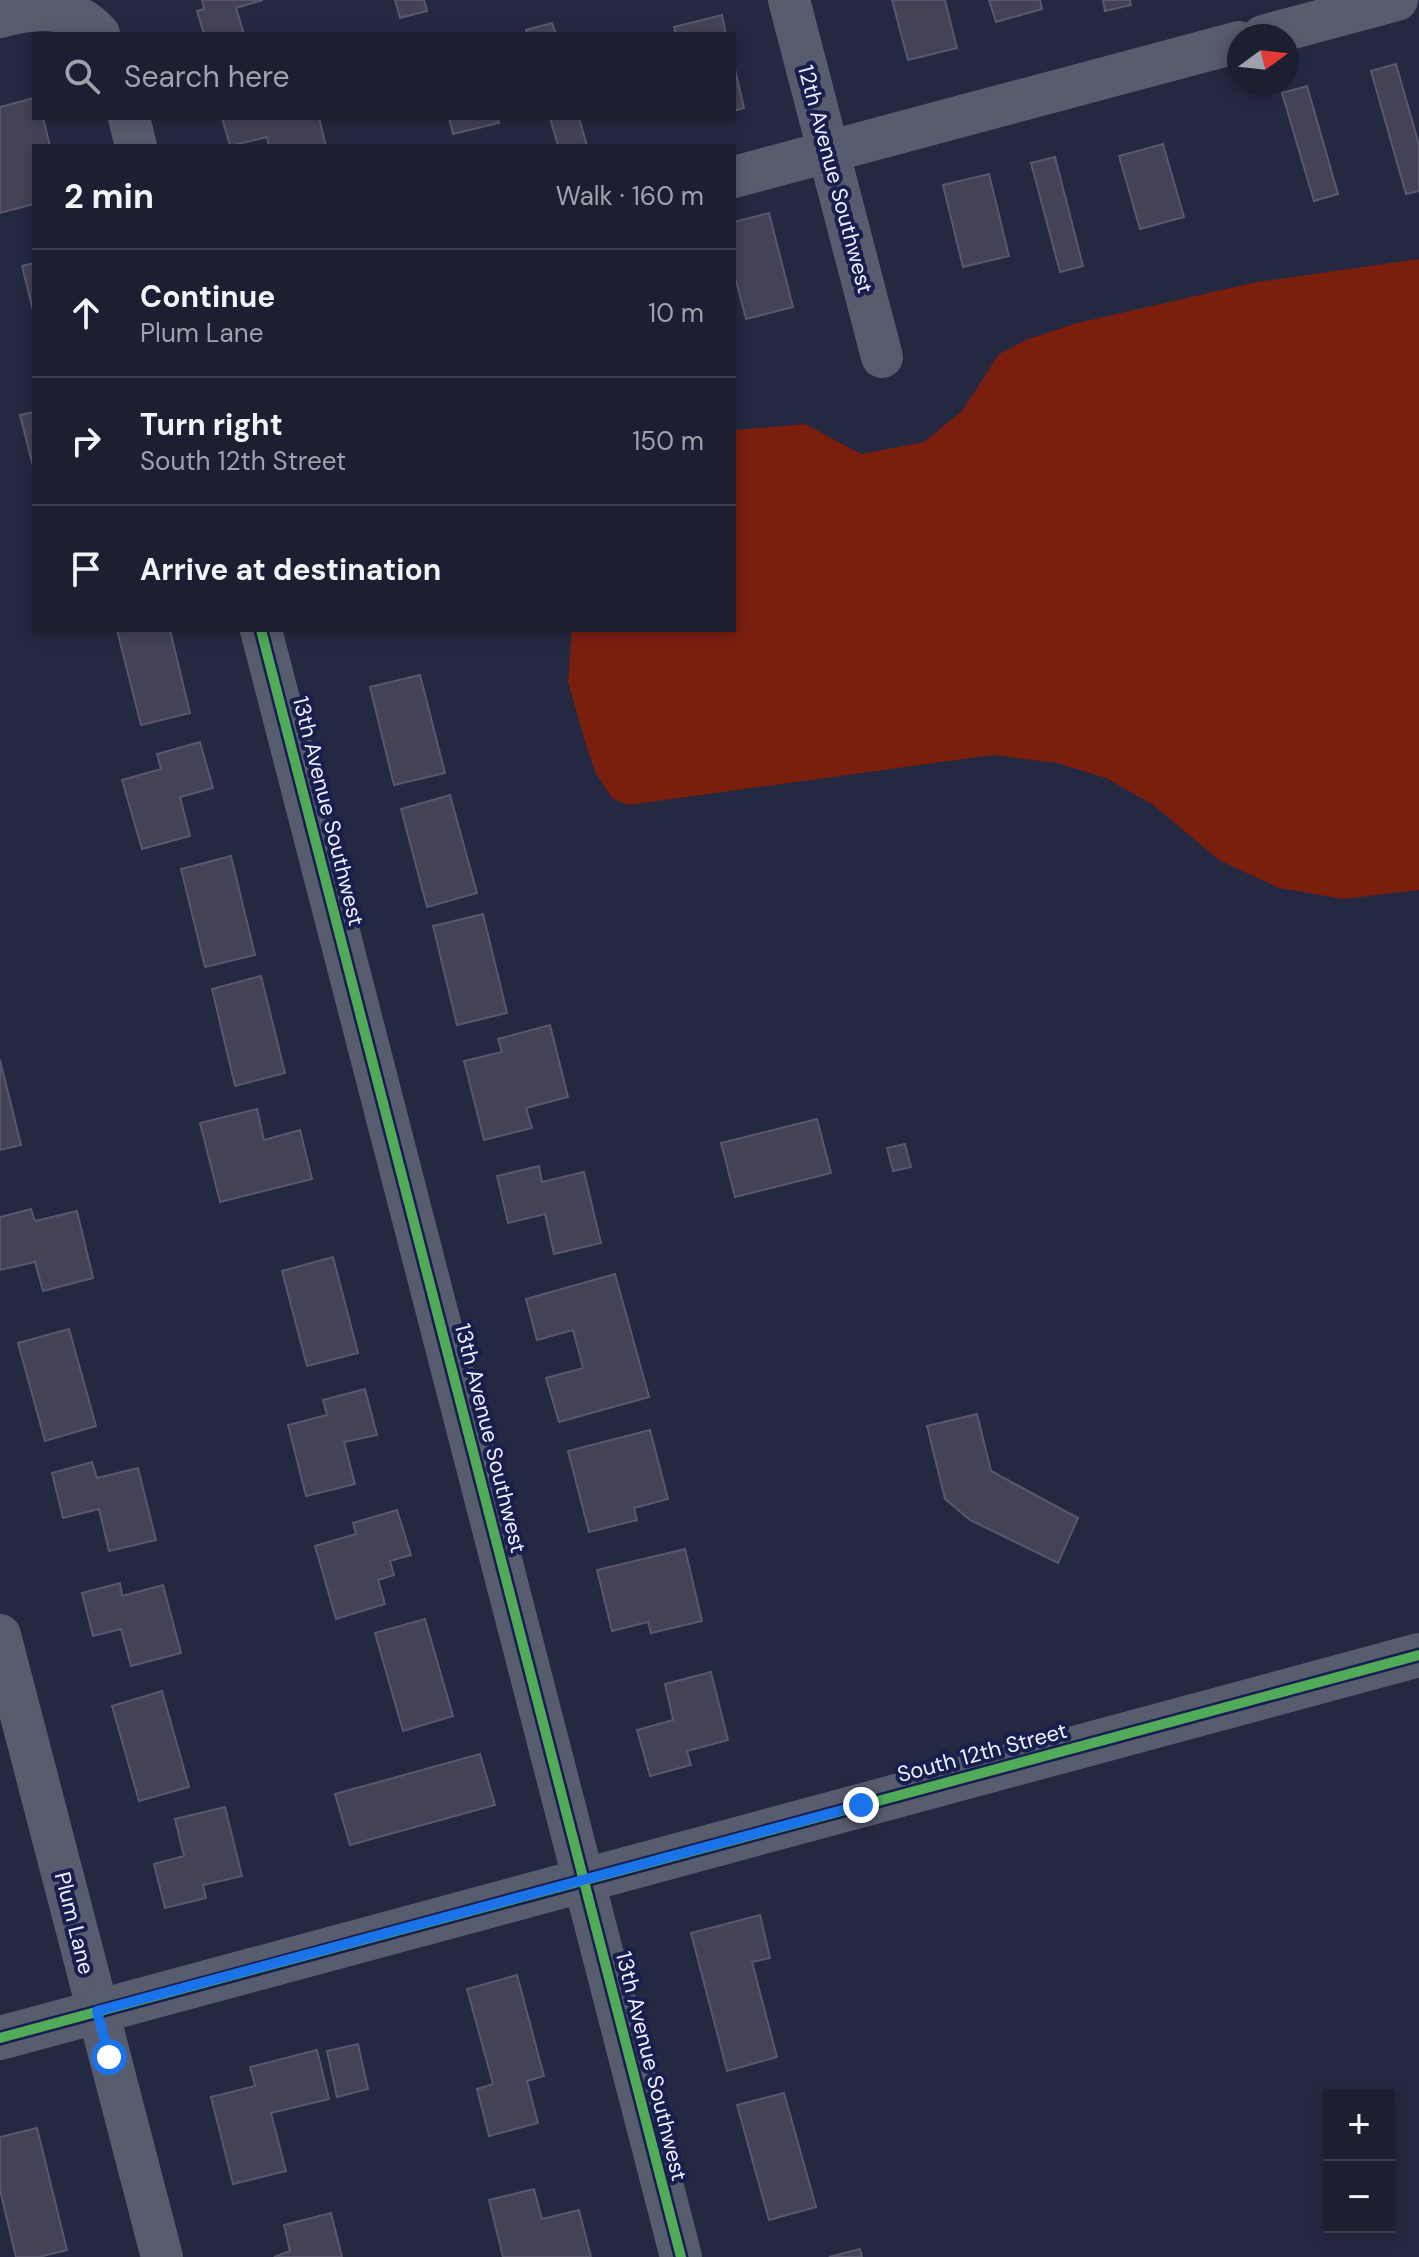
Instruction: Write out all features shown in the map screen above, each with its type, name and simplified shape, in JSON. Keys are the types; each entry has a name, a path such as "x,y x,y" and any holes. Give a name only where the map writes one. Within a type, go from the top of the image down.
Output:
{"street":[{"name":"12th Avenue Southwest","path":"789,0 882,357"},
{"path":"1299,26 1397,0"},
{"path":"0,17 26,10 67,11 94,28"},
{"path":"736,176 1227,45"},
{"path":"130,120 136,144"},
{"name":"13th Avenue Southwest","path":"262,632 681,2257"},
{"name":"Plum Lane","path":"0,1635 162,2257"},
{"name":"South 12th Street","path":"0,2038 1419,1655"}],"shaded area":[{"path":"1419,259 1419,890 1343,899 1279,888 1219,860 1152,804 1106,778 1057,763 993,755 628,805 612,798 595,772 568,682 572,632 736,632 736,430 805,424 861,454 924,442 962,411 999,354 1028,339 1077,323 1257,282"}],"building":[{"path":"202,0 263,0 236,8 243,32 203,32 197,11 204,9"},
{"path":"395,0 424,0 427,11 400,18"},
{"path":"892,0 945,0 957,48 908,60"},
{"path":"989,0 1040,0 1042,9 996,22"},
{"path":"1103,0 1130,0 1131,5 1105,11"},
{"path":"722,15 726,32 675,32 674,27"},
{"path":"552,23 555,32 526,32"},
{"path":"1396,64 1419,145 1419,191 1406,194 1371,71"},
{"path":"736,74 744,108 736,110"},
{"path":"1307,86 1338,194 1314,201 1283,96 1299,96 1299,88"},
{"path":"32,99 32,120 44,120 50,144 32,144 32,205 0,213 0,107"},
{"path":"223,120 320,120 326,144 269,144 267,137 229,144"},
{"path":"450,120 498,120 499,123 453,134"},
{"path":"551,120 580,120 586,144 557,144"},
{"path":"1163,144 1184,217 1140,229 1119,156"},
{"path":"1055,157 1083,266 1060,272 1031,163"},
{"path":"989,174 1009,256 963,267 943,185"},
{"path":"769,213 793,307 746,319 736,281 736,221"},
{"path":"32,264 32,307 22,266"},
{"path":"32,412 32,462 20,415"},
{"path":"118,632 170,632 190,713 141,725"},
{"path":"420,675 445,773 394,785 370,687"},
{"path":"200,742 213,788 180,797 190,836 142,849 122,780 161,769 157,754"},
{"path":"450,795 477,893 427,907 401,809"},
{"path":"231,856 255,955 205,967 181,869"},
{"path":"483,914 507,1013 457,1025 433,926"},
{"path":"261,976 285,1073 235,1086 212,989"},
{"path":"550,1025 568,1097 526,1108 532,1128 484,1140 464,1061 502,1052 498,1039"},
{"path":"0,1060 21,1145 0,1150"},
{"path":"257,1109 264,1140 300,1130 312,1179 220,1202 200,1123"},
{"path":"817,1119 831,1173 735,1197 721,1143"},
{"path":"905,1144 911,1167 893,1171 887,1148"},
{"path":"539,1166 542,1182 584,1172 601,1243 554,1254 545,1214 508,1223 497,1176"},
{"path":"31,1209 35,1221 77,1211 93,1278 43,1291 35,1262 0,1270 0,1217"},
{"path":"333,1257 358,1353 307,1366 282,1271"},
{"path":"615,1274 649,1397 559,1422 546,1378 583,1368 573,1330 537,1340 526,1299"},
{"path":"69,1329 96,1426 45,1441 18,1343"},
{"path":"365,1389 377,1435 344,1442 355,1484 306,1496 288,1425 327,1415 323,1400"},
{"path":"977,1414 991,1471 1078,1518 1058,1563 970,1520 945,1499 927,1426"},
{"path":"650,1430 668,1499 634,1508 637,1520 589,1532 568,1451"},
{"path":"92,1462 97,1478 138,1468 156,1540 109,1551 99,1509 63,1518 52,1473"},
{"path":"397,1510 411,1555 390,1561 394,1575 378,1580 385,1604 336,1619 315,1546 356,1534 353,1523"},
{"path":"685,1549 702,1621 651,1633 648,1622 612,1631 597,1570"},
{"path":"120,1583 122,1596 163,1585 181,1653 131,1666 121,1629 93,1636 82,1593"},
{"path":"425,1619 453,1716 403,1731 375,1633"},
{"path":"711,1672 728,1740 687,1751 691,1765 650,1776 637,1730 673,1720 665,1684"},
{"path":"162,1691 189,1787 139,1801 112,1706"},
{"path":"480,1754 495,1805 350,1845 335,1794"},
{"path":"225,1807 242,1876 203,1885 206,1898 165,1908 154,1864 184,1856 175,1819"},
{"path":"760,1915 770,1958 752,1962 777,2057 727,2071 691,1933"},
{"path":"517,1975 544,2076 527,2081 538,2123 489,2136 477,2089 493,2084 467,1989"},
{"path":"358,2044 368,2089 337,2097 327,2051"},
{"path":"317,2050 329,2099 271,2113 286,2171 233,2184 211,2097 255,2086 250,2067"},
{"path":"784,2093 816,2207 769,2220 737,2105"},
{"path":"37,2128 67,2250 39,2257 16,2257 0,2190 0,2137"},
{"path":"534,2189 542,2219 579,2210 591,2257 503,2257 489,2200"},
{"path":"331,2213 342,2257 274,2257 290,2251 284,2225"},
{"path":"860,2249 862,2257 829,2257"}],"cycle path":[{"path":"262,632 681,2257"},
{"path":"0,2038 1419,1655"}],"route":[{"path":"109,2057 97,2011 861,1805"}]}
